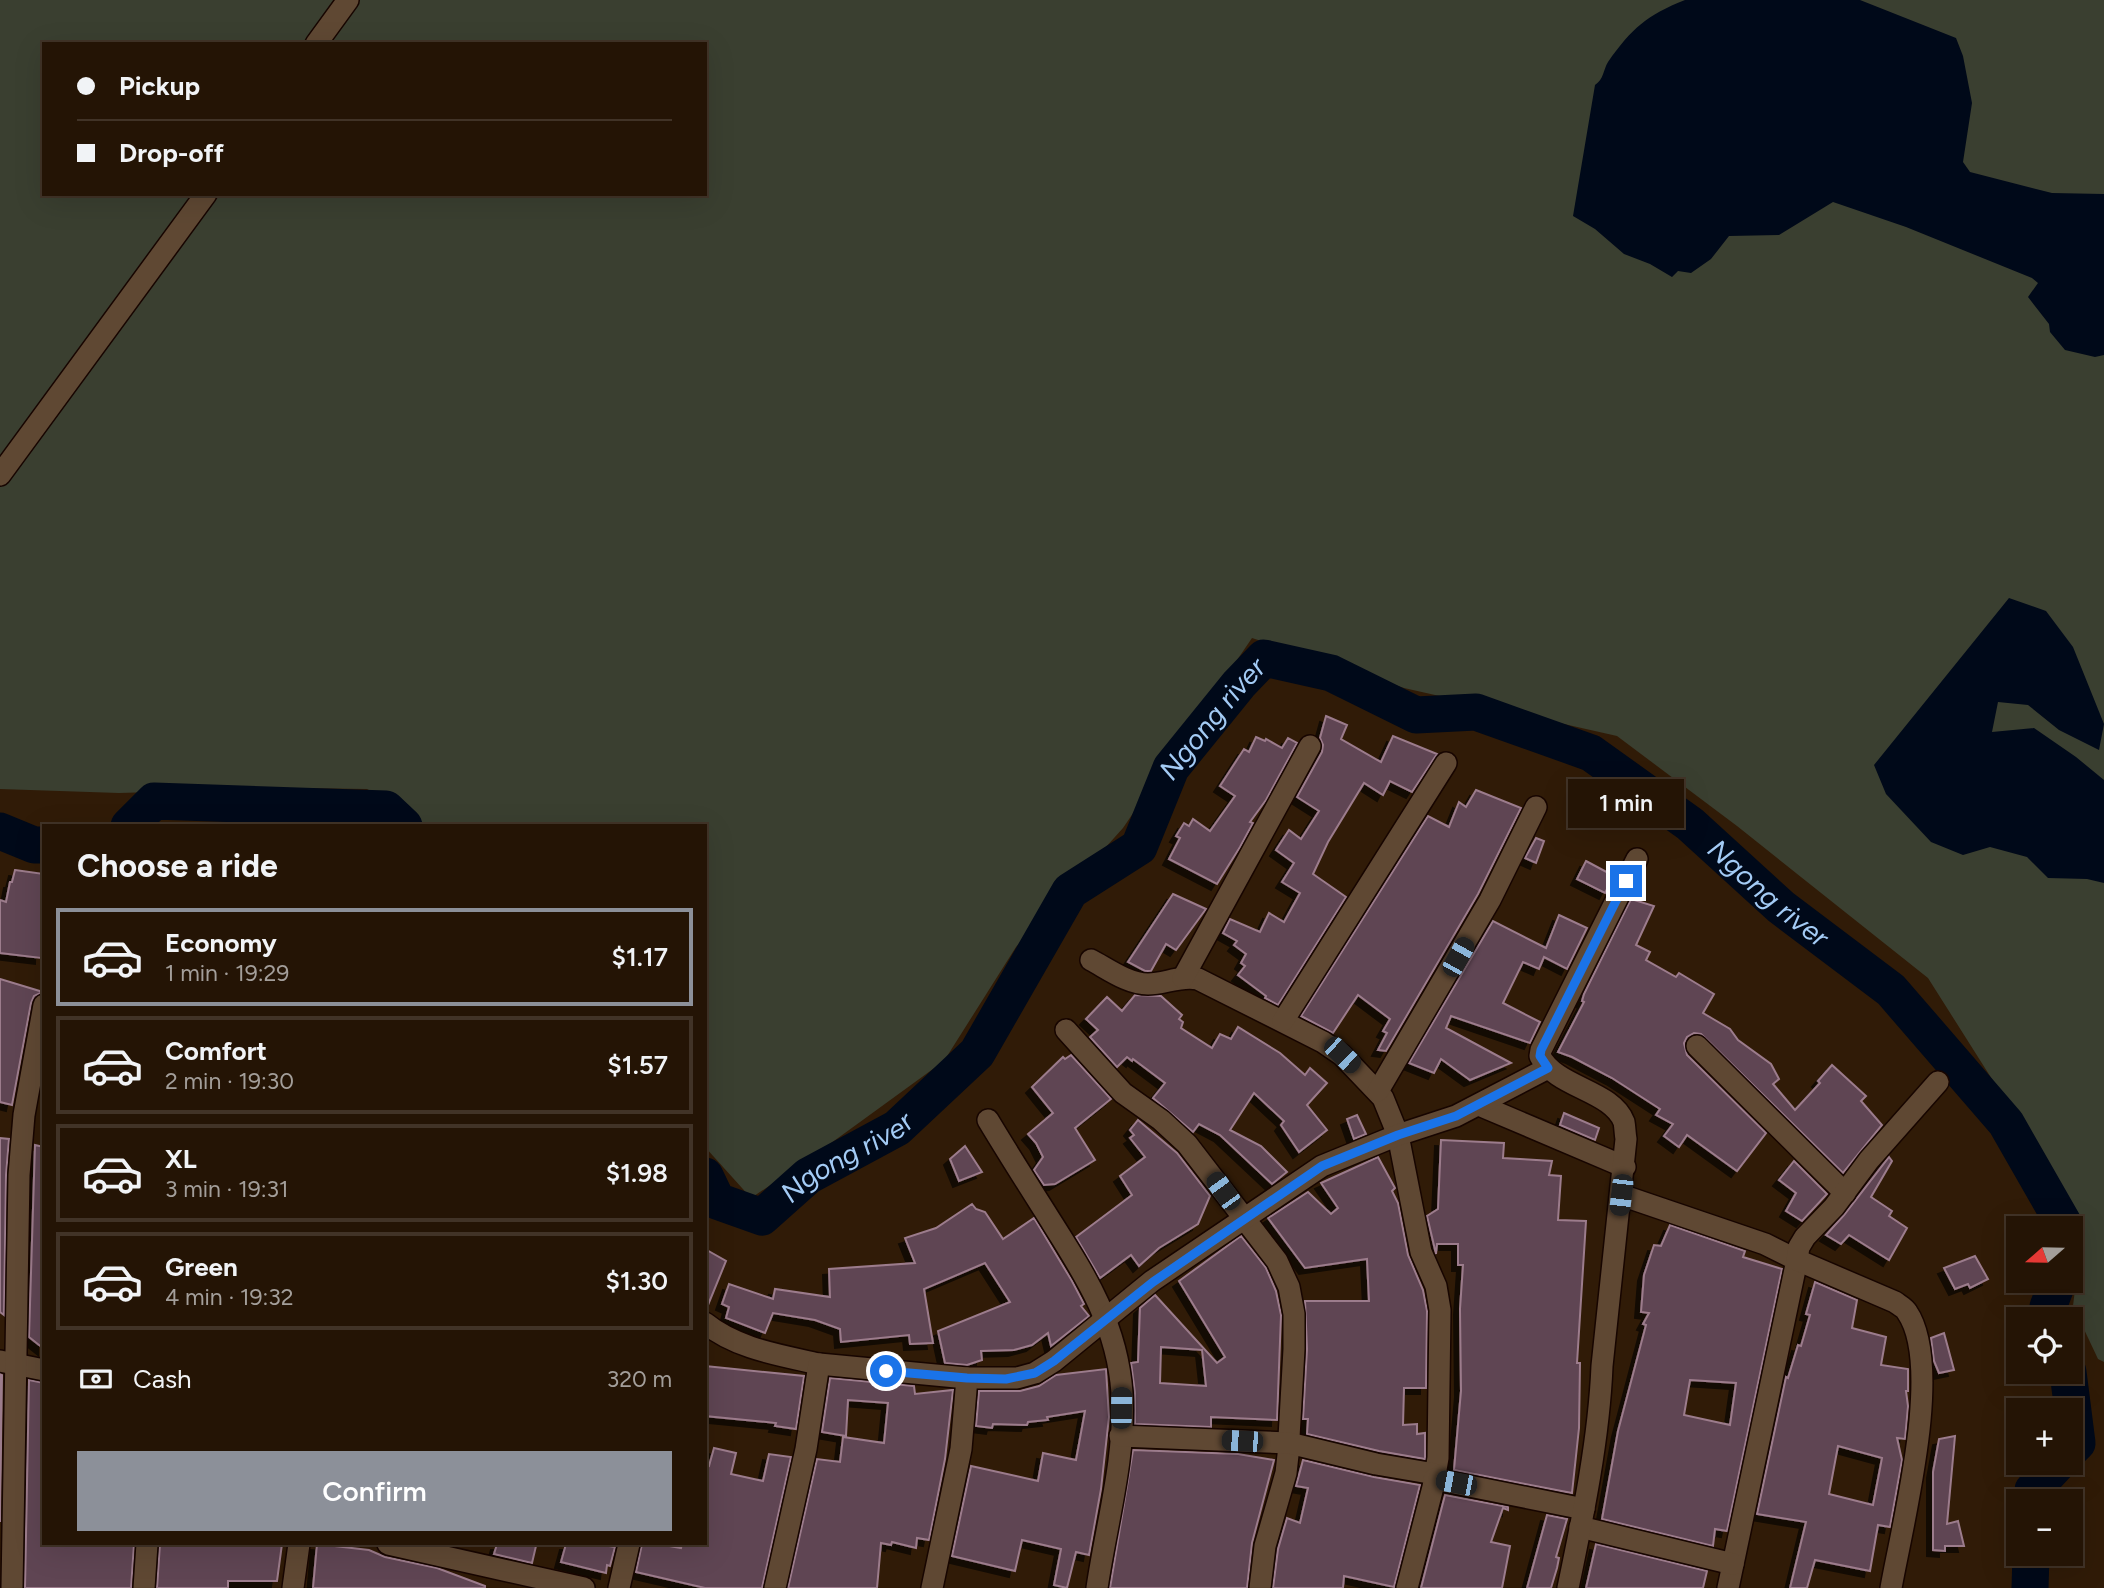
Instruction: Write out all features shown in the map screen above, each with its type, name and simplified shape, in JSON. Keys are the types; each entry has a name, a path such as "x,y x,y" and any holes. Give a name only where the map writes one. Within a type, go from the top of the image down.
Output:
{"street":[{"path":"317,42 348,0"},
{"path":"0,475 205,196"},
{"path":"1184,978 1310,746"},
{"path":"1283,1021 1446,762"},
{"path":"1378,1091 1490,900 1536,807"},
{"path":"1568,1588 1601,1397 1626,1139 1624,1121 1615,1109 1548,1068 1540,1056 1637,859"},
{"path":"1091,960 1138,983 1198,979 1303,1030 1342,1055 1378,1091 1389,1109 1398,1135 1421,1252 1436,1286 1440,1310 1438,1458 1407,1588"},
{"path":"12,1588 8,1362 21,1143 42,1017"},
{"path":"1066,1030 1123,1093 1161,1120 1187,1144 1277,1261 1289,1287 1294,1314 1289,1443 1286,1473 1265,1546 1260,1588"},
{"path":"1697,1046 1845,1193"},
{"path":"707,1325 716,1332 749,1346 819,1364 967,1378 1017,1378 1035,1373 1054,1361 1153,1282 1322,1166 1398,1135 1442,1122 1548,1068"},
{"path":"1728,1588 1799,1247 1869,1160 1938,1082"},
{"path":"1479,1105 1625,1167"},
{"path":"988,1120 1094,1290 1105,1318 1118,1367 1122,1393 1120,1436 1097,1588"},
{"path":"1621,1195 1765,1244 1895,1302 1907,1311 1922,1359 1923,1404 1891,1588"},
{"path":"8,1362 42,1370"},
{"path":"775,1588 806,1449 819,1364"},
{"path":"932,1588 961,1449 967,1378"},
{"path":"1120,1436 1289,1443 1435,1476 1733,1564"},
{"path":"144,1588 147,1545"},
{"path":"293,1588 299,1545"},
{"path":"399,1545 464,1551 584,1588"},
{"path":"620,1588 629,1545"}],"green space":[{"path":"0,0 2104,0 2104,1362 2098,1359 2083,1327 2083,1307 2073,1306 2075,1293 2083,1293 2083,1216 2079,1216 1928,978 1737,826 1617,736 1404,688 1252,638 1123,828 1016,947 944,1061 751,1198 707,1149 707,824 423,824 417,815 367,789 295,788 119,793 0,789"}],"water":[{"path":"1685,0 1860,0 1956,38 1963,56 1972,103 1963,162 1970,172 2052,193 2104,194 2104,355 2095,357 2065,350 2028,297 2038,283 2032,278 1906,227 1833,202 1779,235 1729,236 1711,259 1691,273 1678,271 1672,277 1650,264 1624,254 1595,229 1573,216 1595,85 1602,77 1608,62 1633,31 1660,11"},
{"path":"2009,598 2046,611 2073,647 2104,724 2099,750 2059,730 2028,705 1998,702 1992,732 2034,728 2104,780 2104,883 2087,879 2048,878 2027,857 1990,847 1963,855 1931,842 1886,794 1874,765"}],"building":[{"path":"1326,716 1347,725 1341,739 1381,762 1393,736 1437,754 1412,792 1390,781 1383,795 1364,783 1328,842 1313,874 1346,897 1278,1005 1265,998 1266,996 1238,975 1245,966 1241,963 1246,954 1234,945 1237,941 1223,933 1230,919 1260,932 1269,913 1284,922 1300,893 1282,882 1294,863 1276,850 1289,830 1301,839 1319,811 1297,797 1322,752 1320,738"},
{"path":"1256,737 1282,748 1288,738 1297,743 1217,884 1169,859 1180,838 1176,836 1184,823 1189,826 1193,819 1210,831 1235,796 1220,786 1244,749 1249,752"},
{"path":"1476,790 1521,808 1478,894 1386,1051 1378,1050 1387,1033 1383,1031 1390,1019 1358,995 1333,1033 1301,1016 1428,816 1449,827 1459,802 1466,807"},
{"path":"1536,838 1544,841 1536,863 1525,858"},
{"path":"1586,861 1614,876 1605,893 1577,879"},
{"path":"15,870 42,874 41,958 0,953 0,900 6,902"},
{"path":"1173,894 1206,909 1176,950 1166,944 1151,971 1145,971 1128,962"},
{"path":"1631,899 1654,906 1636,945 1650,952 1646,960 1676,977 1679,973 1714,994 1703,1013 1730,1029 1738,1040 1771,1064 1779,1079 1773,1084 1795,1110 1820,1083 1818,1081 1832,1065 1866,1096 1861,1101 1882,1125 1843,1173 1701,1034 1694,1033 1687,1037 1684,1043 1687,1055 1766,1133 1737,1171 1687,1135 1679,1147 1664,1136 1673,1124 1656,1115 1660,1109 1612,1078 1558,1052"},
{"path":"1559,915 1587,928 1567,969 1544,957 1539,969 1523,962 1503,1003 1540,1022 1530,1043 1451,1016 1446,1028 1511,1063 1470,1080 1441,1059 1434,1073 1409,1063 1493,921 1546,948"},
{"path":"0,979 42,992 34,996 31,1003 12,1105 0,1102"},
{"path":"1135,995 1161,996 1182,1015 1179,1019 1183,1022 1181,1028 1212,1048 1220,1034 1231,1039 1238,1027 1280,1053 1305,1075 1310,1068 1327,1083 1307,1105 1327,1130 1299,1152 1281,1125 1284,1121 1254,1093 1230,1130 1261,1146 1287,1172 1272,1184 1220,1135 1199,1124 1193,1132 1153,1098 1165,1083 1127,1057 1117,1067 1090,1037 1098,1030 1086,1019 1107,997 1122,1011"},
{"path":"1071,1055 1111,1099 1075,1128 1095,1160 1055,1184 1044,1185 1034,1170 1043,1157 1028,1134 1053,1113 1032,1087 1063,1057 1065,1059"},
{"path":"1564,1113 1599,1128 1595,1140 1560,1125"},
{"path":"1357,1115 1366,1134 1354,1139 1347,1119"},
{"path":"1138,1120 1177,1153 1210,1196 1198,1224 1159,1248 1139,1266 1131,1255 1100,1278 1076,1237 1132,1195 1120,1176 1145,1157 1130,1138 1134,1135 1130,1130"},
{"path":"0,1138 9,1139 4,1315 0,1312"},
{"path":"1441,1140 1504,1143 1503,1158 1552,1161 1549,1175 1561,1176 1558,1220 1586,1221 1577,1363 1580,1363 1579,1428 1572,1493 1454,1470 1461,1391 1460,1309 1463,1265 1458,1265 1458,1244 1437,1244 1436,1254 1427,1216 1438,1209"},
{"path":"35,1145 42,1147 42,1347 29,1337"},
{"path":"965,1146 982,1172 959,1181 950,1159"},
{"path":"1378,1157 1395,1188 1392,1191 1398,1203 1408,1255 1423,1290 1427,1311 1426,1388 1404,1388 1403,1425 1417,1424 1417,1434 1425,1433 1425,1459 1307,1434 1308,1419 1303,1419 1307,1349 1305,1301 1369,1301 1367,1259 1305,1268 1268,1218 1308,1192 1331,1214 1338,1208 1321,1183"},
{"path":"1889,1157 1892,1161 1871,1197 1892,1211 1889,1216 1907,1228 1889,1260 1849,1235 1841,1244 1826,1235"},
{"path":"1794,1161 1827,1194 1802,1221 1786,1211 1796,1193 1779,1180"},
{"path":"972,1204 976,1209 985,1212 1003,1239 1034,1218 1072,1281 1084,1304 1081,1306 1089,1316 1051,1346 1048,1333 1032,1345 1014,1350 981,1351 982,1360 967,1365 945,1363 938,1331 1010,1302 985,1263 924,1289 933,1343 910,1344 909,1335 841,1342 840,1329 815,1320 773,1313 765,1333 726,1318 729,1307 722,1304 729,1284 773,1299 775,1289 830,1297 829,1269 915,1263 905,1238 936,1228"},
{"path":"1670,1225 1745,1251 1743,1257 1782,1269 1727,1531 1715,1529 1713,1546 1602,1519 1618,1431 1646,1325 1643,1324 1649,1313 1641,1312 1644,1275 1654,1245 1661,1246","holes":["1690,1380 1736,1383 1730,1425 1684,1415"]},
{"path":"1241,1236 1266,1268 1276,1291 1281,1315 1277,1420 1211,1417 1211,1427 1135,1424 1131,1363 1138,1362 1140,1308 1155,1295 1217,1363 1225,1357 1179,1281","holes":["1161,1347 1202,1350 1206,1386 1160,1383"]},
{"path":"707,1250 726,1261 707,1308"},
{"path":"1975,1256 1988,1279 1970,1288 1968,1284 1955,1289 1944,1268"},
{"path":"1815,1282 1857,1300 1852,1328 1886,1337 1881,1365 1908,1369 1908,1406 1905,1439 1897,1438 1902,1460 1890,1527 1878,1525 1870,1571 1815,1560 1807,1588 1790,1588 1806,1522 1757,1514 1786,1377 1788,1378 1798,1345 1801,1346 1810,1315 1806,1314","holes":["1838,1446 1882,1458 1873,1505 1829,1494"]},
{"path":"1944,1333 1954,1370 1939,1373 1934,1361 1931,1338"},
{"path":"707,1366 804,1376 796,1429 775,1426 776,1423 707,1416"},
{"path":"1106,1369 1109,1417 1101,1489 1089,1555 1076,1552 1067,1588 1054,1585 1061,1549 1022,1540 1015,1571 952,1556 971,1466 1038,1481 1043,1453 1076,1460 1085,1411 1047,1417 1048,1420 1028,1422 1027,1425 993,1424 992,1428 976,1426 979,1391 1020,1391 1039,1386 1056,1375"},
{"path":"0,1374 2,1375 0,1522"},
{"path":"830,1378 914,1386 915,1394 953,1390 945,1459 929,1540 917,1538 916,1548 892,1542 891,1545 881,1543 877,1588 788,1588 817,1459 840,1462 843,1437 884,1443 888,1403 848,1400 846,1436 822,1432"},
{"path":"29,1380 42,1383 42,1545 134,1545 131,1588 25,1588"},
{"path":"1955,1436 1947,1524 1958,1521 1964,1546 1945,1546 1945,1551 1933,1550 1933,1472 1939,1439"},
{"path":"714,1448 736,1453 731,1474 763,1481 769,1454 791,1457 762,1588 705,1588 636,1572 642,1545 681,1548 682,1545 707,1545 709,1466"},
{"path":"1133,1450 1238,1454 1274,1460 1252,1543 1247,1588 1110,1588"},
{"path":"1303,1460 1420,1485 1394,1587 1344,1576 1343,1588 1273,1588 1278,1549 1287,1518 1300,1523 1308,1488 1296,1486"},
{"path":"1445,1495 1508,1507 1508,1510 1503,1508 1491,1542 1510,1546 1502,1588 1421,1588"},
{"path":"1547,1515 1567,1519 1556,1557 1559,1558 1557,1568 1551,1588 1527,1588"},
{"path":"1596,1544 1707,1571 1703,1588 1586,1588"},
{"path":"160,1545 282,1545 277,1581 228,1581 228,1588 157,1588"},
{"path":"317,1545 369,1550 385,1557 437,1568 485,1586 485,1588 313,1588"},
{"path":"497,1545 536,1546 532,1563 494,1554"},
{"path":"566,1545 615,1547 606,1573 561,1562"}],"waterway":[{"name":"Ngong river","path":"707,1180 717,1201 762,1217 808,1176 897,1128 977,1053 1070,891 1139,847 1171,768 1239,684 1264,658 1331,673 1416,715 1476,712 1591,753 1690,824 1781,907 1891,990 2006,1123 2059,1216"},
{"name":"Ngong river","path":"131,824 154,801 386,809 402,824"},
{"name":"Ngong river","path":"0,831 34,845 42,845"},
{"name":"Ngong river","path":"2048,1307 2053,1293"},
{"name":"Ngong river","path":"2070,1384 2071,1398"},
{"name":"Ngong river","path":"2034,1489 2047,1475"},
{"name":"Ngong river","path":"2030,1588 2031,1566"}],"route":[{"path":"886,1371 1006,1379 1026,1377 1044,1369 1153,1282 1322,1166 1398,1135 1456,1116 1548,1068 1540,1056 1541,1050 1626,881"}]}
